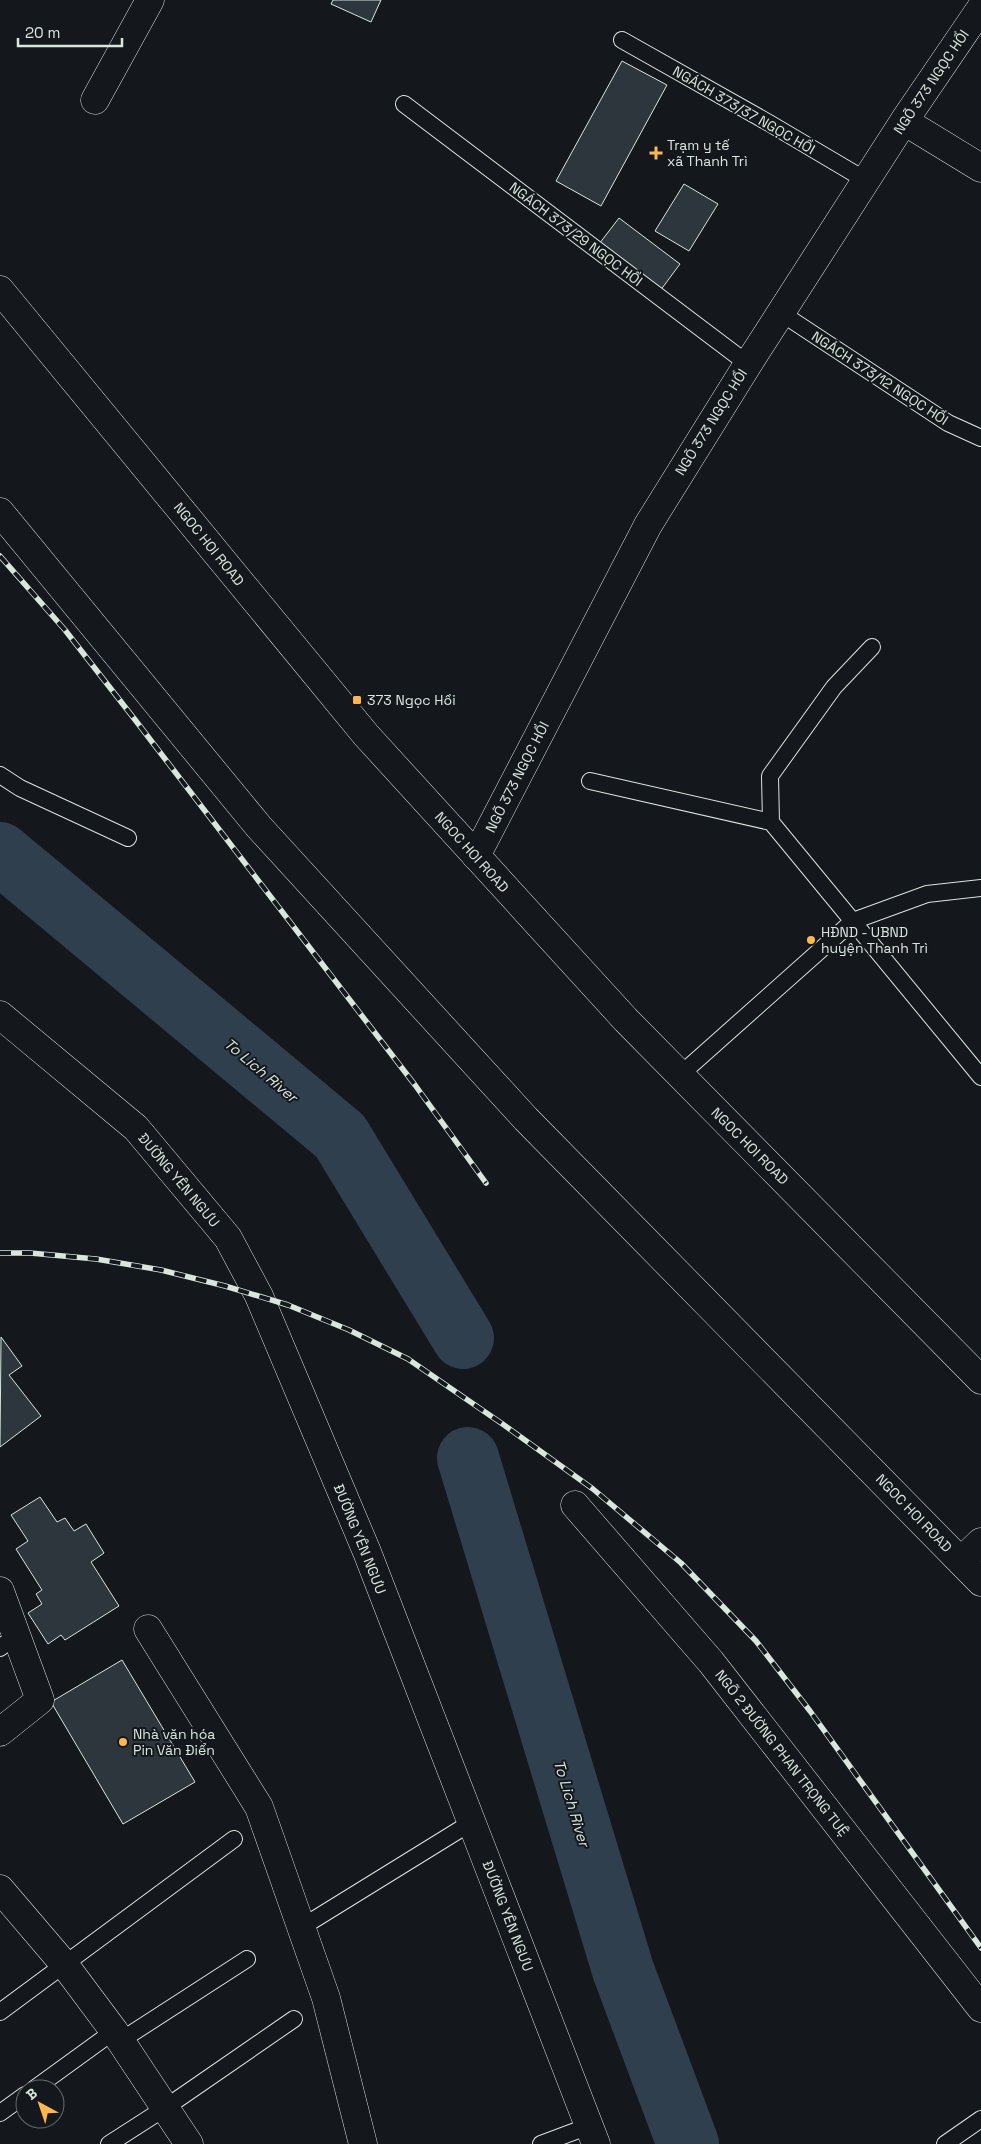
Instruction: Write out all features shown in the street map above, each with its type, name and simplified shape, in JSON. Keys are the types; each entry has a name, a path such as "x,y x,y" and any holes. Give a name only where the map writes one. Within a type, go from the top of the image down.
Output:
{"main road":[{"path":"95,100 150,0"},
{"name":"NGÕ 373 NGỌC HỒI","path":"476,856 648,524 904,121 981,8"},
{"path":"904,121 981,168"},
{"name":"NGOC HOI ROAD","path":"0,290 366,735 626,1020 981,1380"},
{"name":"NGOC HOI ROAD","path":"0,512 259,827 526,1119 981,1582"},
{"name":"ĐƯỜNG YÊN NGƯU","path":"0,1015 136,1128 228,1238 258,1296 359,1534 592,2135"},
{"name":"NGÕ 2 ĐƯỜNG PHAN TRỌNG TUỆ","path":"575,1506 712,1662 981,2008"},
{"path":"961,1561 981,1542"},
{"path":"0,1591 8,1642 40,1700 0,1732"},
{"path":"148,1629 259,1807 326,1998 363,2144"},
{"path":"4,1902 64,1964 117,2036 189,2144"}],"lane":[{"name":"NGÁCH 373/37 NGỌC HỒI","path":"622,40 866,181"},
{"name":"NGÁCH 373/29 NGỌC HỒI","path":"404,104 748,364"},
{"name":"NGÁCH 373/12 NGỌC HỒI","path":"781,313 948,423 981,438"},
{"path":"771,822 770,776 834,687 872,647"},
{"path":"0,775 20,788 128,838"},
{"path":"590,781 771,822 981,1077"},
{"path":"680,1075 853,921 927,894 981,888"},
{"path":"302,1927 472,1822"},
{"path":"0,2012 234,1839"},
{"path":"50,2079 117,2036 247,1959"},
{"path":"109,2144 165,2108 294,2019"},
{"path":"0,2113 15,2102"},
{"path":"945,2144 981,2119"},
{"path":"541,2144 592,2135"}],"building":[{"path":"333,0 381,0 371,22 331,4"},
{"path":"622,61 667,85 601,206 556,181"},
{"path":"684,184 718,204 689,251 655,231"},
{"path":"619,218 680,264 657,295 596,248"},
{"path":"1,1337 22,1366 9,1375 41,1416 0,1447"},
{"path":"40,1497 57,1522 65,1518 74,1531 86,1524 104,1553 91,1562 119,1606 65,1640 61,1635 48,1644 28,1613 42,1604 36,1594 42,1590 16,1549 28,1541 11,1515"},
{"name":"Nhà văn hóa Pin Văn Điển","path":"122,1660 195,1782 123,1824 51,1702"}],"waterway":[{"name":"To Lich River","path":"0,853 340,1136 463,1338"},
{"name":"To Lich River","path":"468,1458 623,1970 688,2144"}],"railway":[{"path":"0,556 65,630 136,721 415,1085 486,1183"},
{"path":"0,1253 30,1253 96,1259 161,1270 225,1286 288,1305 349,1330 408,1359 504,1425 593,1489 681,1563 756,1641 810,1711 981,1948"}],"place":[{"name":"Trạm y tế xã Thanh Trì","path":"656,153"},
{"name":"373 Ngọc Hồi","path":"357,700"},
{"name":"HĐND - UBND huyện Thanh Trì","path":"811,940"},
{"name":"Nhà văn hóa Pin Văn Điển","path":"123,1742"}]}
